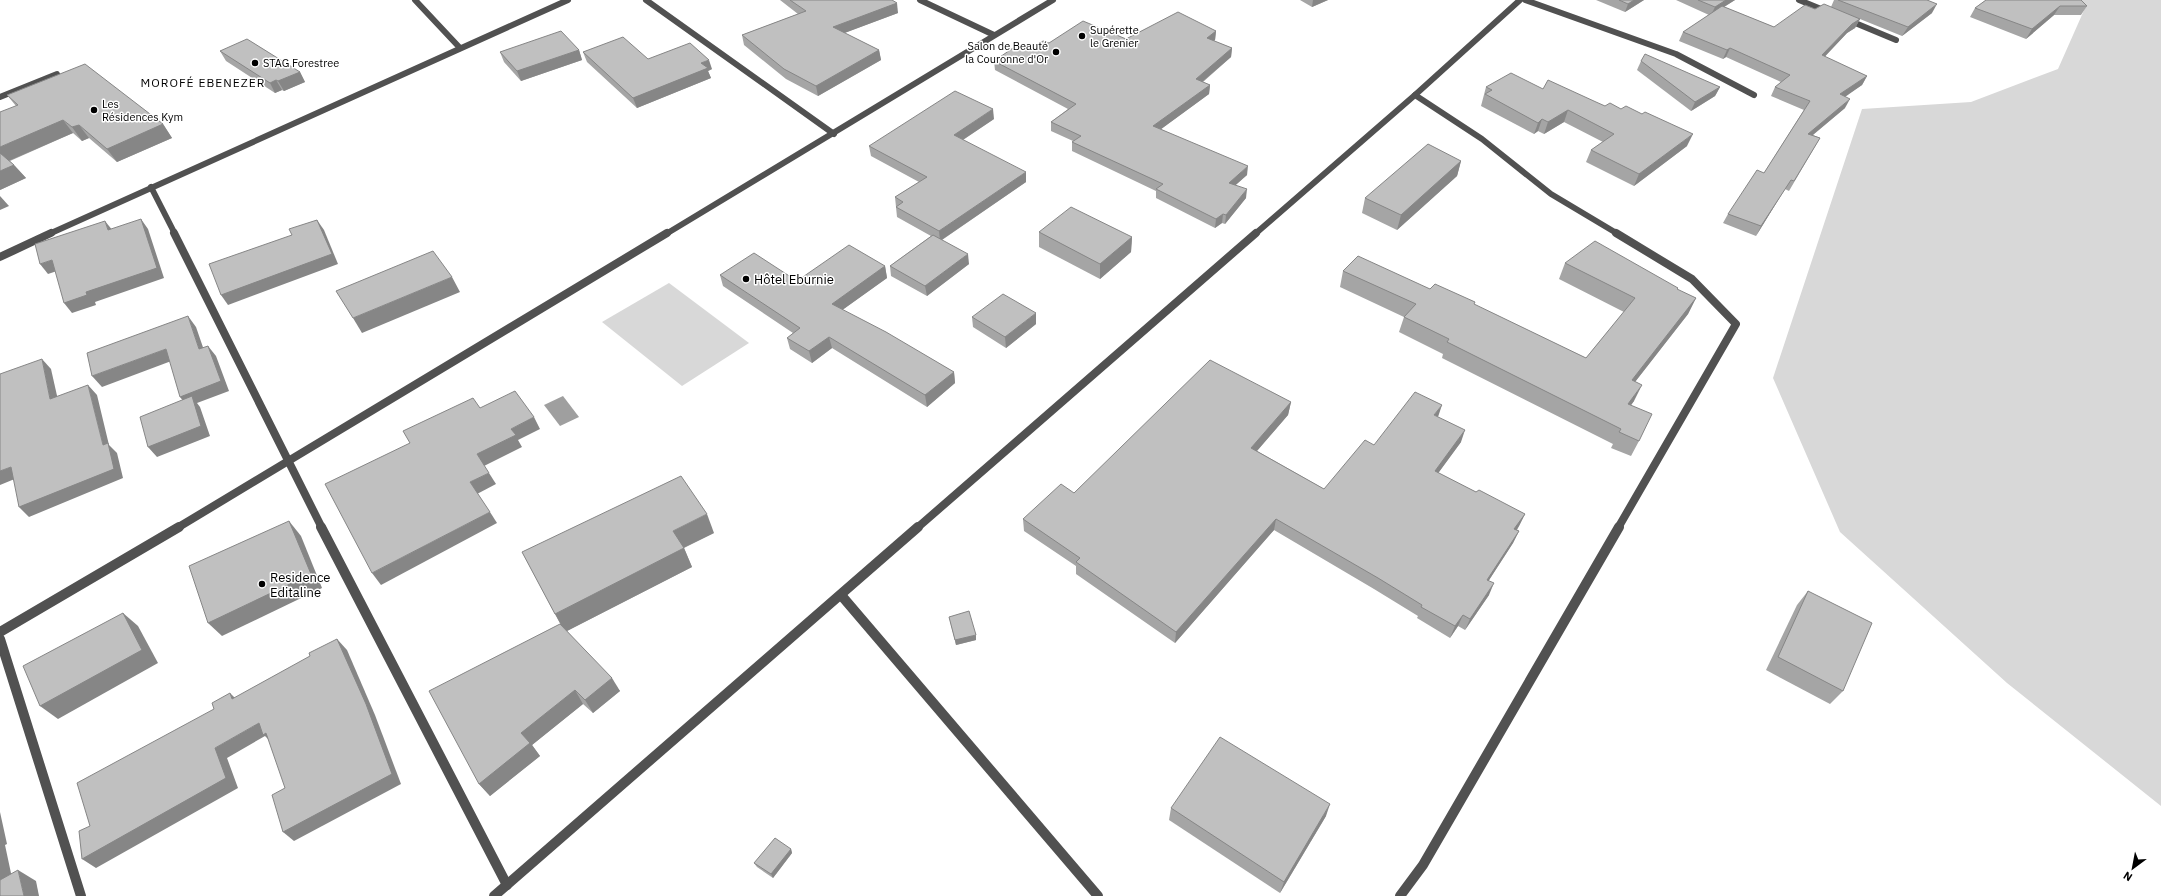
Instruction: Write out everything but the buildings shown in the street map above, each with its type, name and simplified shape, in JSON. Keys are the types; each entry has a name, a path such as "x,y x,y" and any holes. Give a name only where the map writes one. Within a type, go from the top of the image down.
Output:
{"street":[{"path":"415,0 460,48"},
{"path":"0,257 151,187 568,0"},
{"path":"646,0 834,134"},
{"path":"920,0 994,35"},
{"path":"0,632 288,463 834,134 1053,0"},
{"path":"494,896 1414,95 1520,0"},
{"path":"1525,0 1676,54 1754,95"},
{"path":"1799,0 1834,14"},
{"path":"1841,17 1896,40"},
{"path":"0,97 57,74"},
{"path":"1400,896 1427,858 1736,324 1692,279 1551,194 1482,139 1414,95"},
{"path":"151,187 288,463 507,885"},
{"path":"841,595 1098,896"},
{"path":"0,639 81,896"}],"shaded area":[{"path":"2080,0 2161,0 2161,806 2007,683 1840,532 1773,378 1862,109 1971,102 2058,69 2085,8"},
{"path":"669,283 749,343 682,386 602,322"},
{"path":"563,396 579,417 560,426 544,405"}],"place":[{"name":"Supérette le Grenier","path":"1082,36"},
{"name":"Salon de Beauté la Couronne d'Or","path":"1056,52"},
{"name":"STAG Forestree","path":"255,63"},
{"name":"Les Résidences Kym","path":"94,110"},
{"name":"Hôtel Eburnie","path":"746,279"},
{"name":"Residence Editaline","path":"262,584"}],"district":[{"name":"MOROFÉ EBENEZER","path":"203,82"}]}
